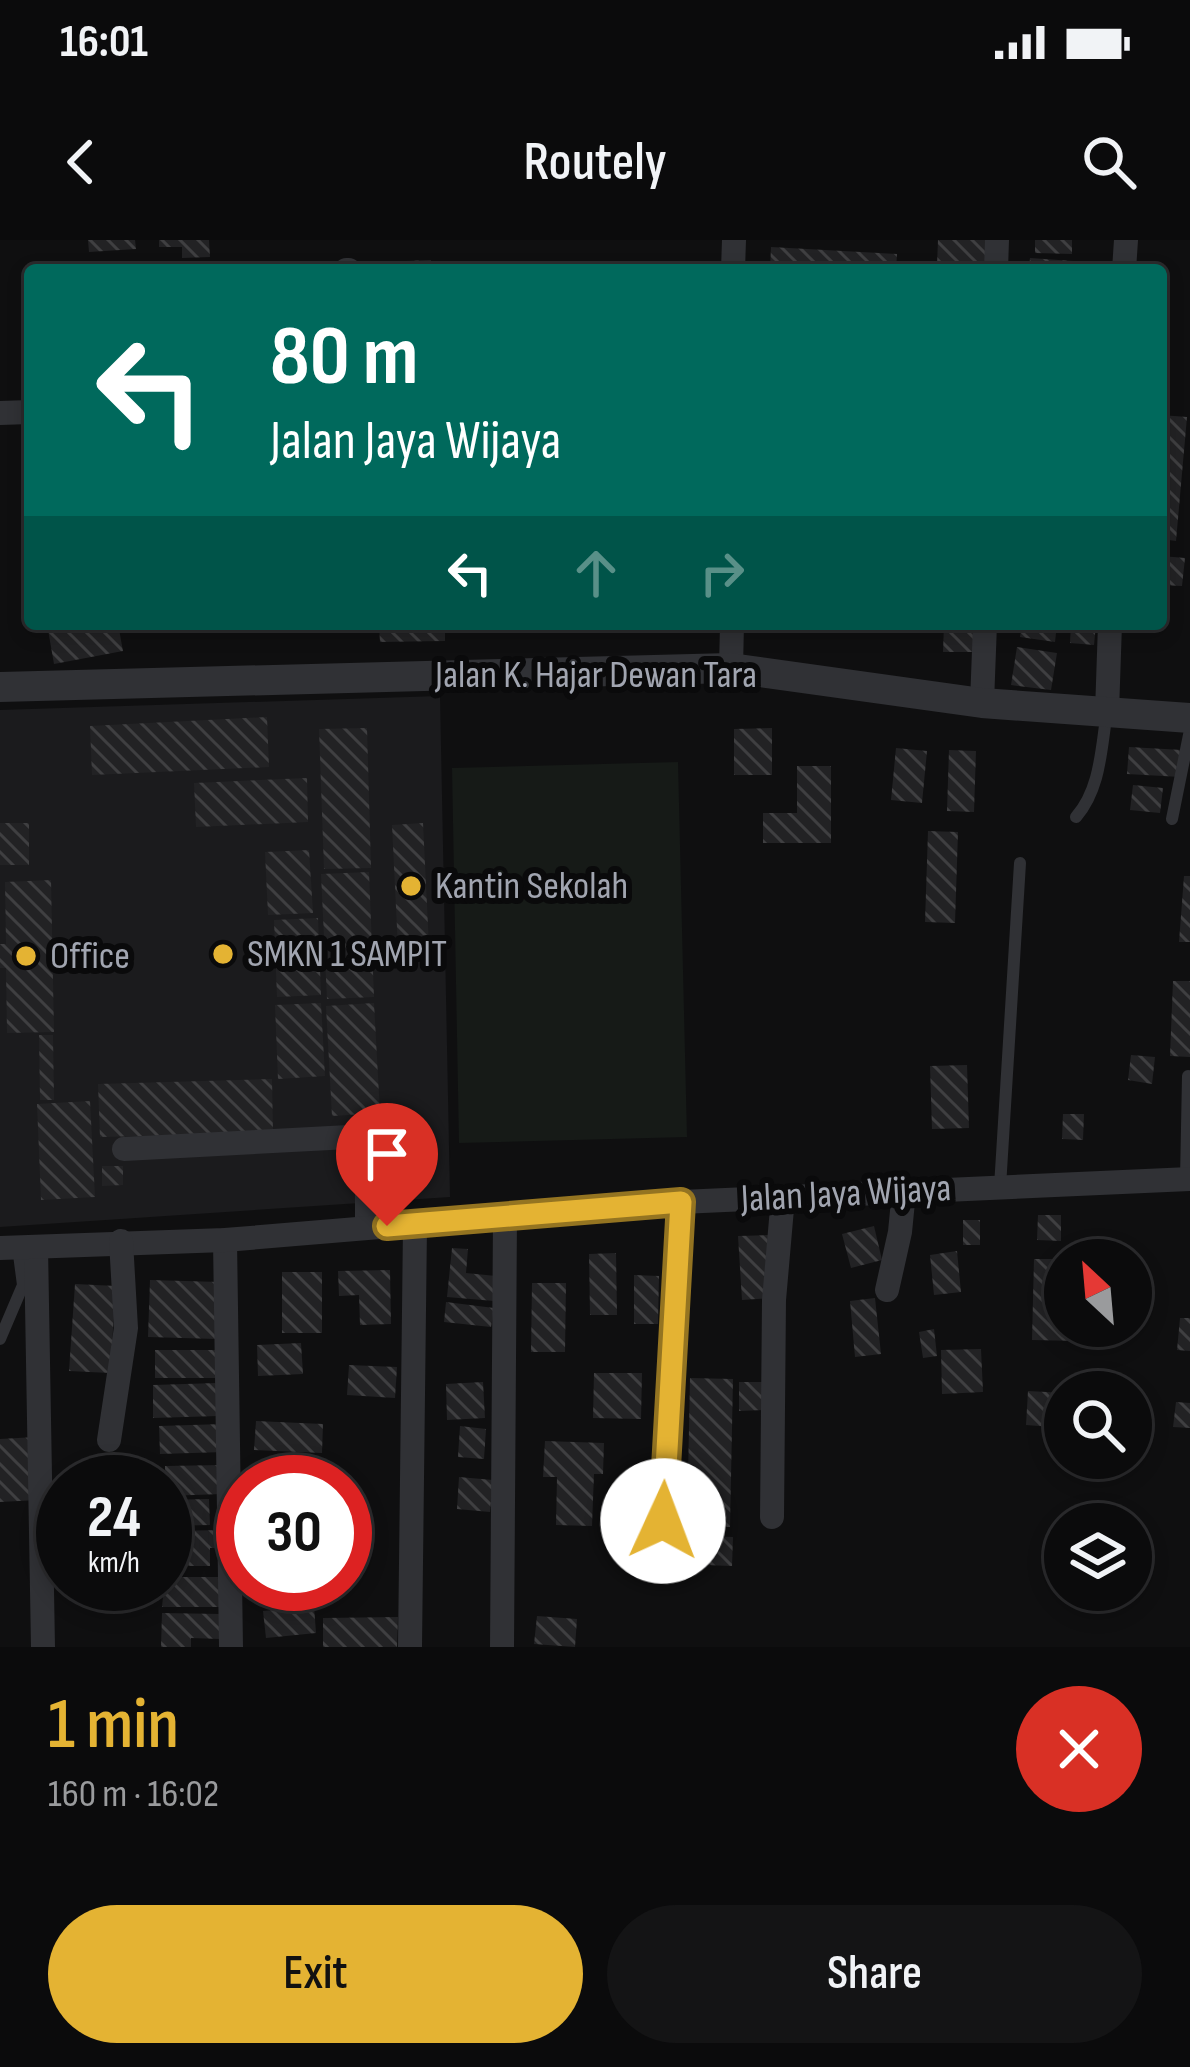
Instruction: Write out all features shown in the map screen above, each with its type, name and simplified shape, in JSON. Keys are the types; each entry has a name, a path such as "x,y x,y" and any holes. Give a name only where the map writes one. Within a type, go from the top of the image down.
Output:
{"street":[{"path":"731,668 732,630"},
{"path":"982,703 985,630"},
{"path":"1107,712 1110,630"},
{"name":"Jalan K. Hajar Dewan Tara","path":"0,687 731,668 982,703 1190,718"},
{"path":"124,1149 359,1141 367,1154 367,1228"},
{"name":"Jalan Jaya Wijaya","path":"18,1247 225,1240 681,1202 1188,1179"},
{"path":"887,1290 904,1191"},
{"path":"772,1517 774,1300 783,1197"},
{"path":"663,1521 681,1202"},
{"path":"502,1647 505,1217"},
{"path":"410,1647 415,1226"},
{"path":"225,1240 231,1647"},
{"path":"109,1440 126,1328 121,1241"},
{"path":"18,1247 44,1647"}],"lane":[{"path":"1076,817 1087,804 1096,778 1107,712"},
{"path":"1172,819 1190,730"},
{"path":"1000,1187 1020,863"},
{"path":"1188,1076 1188,1179"},
{"path":"0,1339 22,1285 18,1247"}],"shaded area":[{"name":"SMKN 1 SAMPIT","path":"440,696 450,1197 0,1227 0,710"},
{"path":"678,762 687,1137 459,1143 452,768"}],"building":[{"path":"88,240 135,240 136,249 89,252"},
{"path":"159,240 209,240 210,257 182,258 182,247 159,247"},
{"path":"938,240 990,240 989,264 937,264"},
{"path":"1035,240 1072,240 1072,254 1035,253"},
{"path":"771,247 897,254 896,264 770,264"},
{"path":"1030,258 1073,261 1073,264 1030,264"},
{"path":"431,260 431,264 382,264"},
{"path":"1167,415 1187,417 1176,541 1167,540"},
{"path":"1167,556 1185,558 1182,586 1167,585"},
{"path":"48,630 119,630 123,651 54,664"},
{"path":"379,630 445,630 445,641 380,642"},
{"path":"944,630 977,630 977,652 943,652"},
{"path":"1021,630 1056,630 1055,642 1020,637"},
{"path":"1071,630 1095,630 1094,645 1070,643"},
{"path":"1017,647 1057,653 1051,690 1011,685"},
{"path":"267,717 269,767 92,775 90,726"},
{"path":"367,728 371,868 324,869 319,729"},
{"path":"772,728 772,775 734,775 734,729"},
{"path":"1129,747 1182,750 1181,777 1127,774"},
{"path":"896,748 927,751 922,803 891,800"},
{"path":"949,750 976,751 974,812 947,811"},
{"path":"797,766 831,766 831,843 763,843 763,813 797,813"},
{"path":"307,778 308,822 196,827 194,783"},
{"path":"1133,785 1163,788 1160,813 1130,810"},
{"path":"0,823 29,823 29,865 0,865"},
{"name":"Kantin Sekolah","path":"423,823 429,947 398,948 392,825"},
{"path":"928,831 958,832 955,923 925,922"},
{"path":"309,850 313,913 268,915 265,852"},
{"path":"369,872 374,997 327,999 321,874"},
{"path":"1184,876 1190,876 1190,942 1179,942"},
{"name":"Office","path":"51,880 54,1032 7,1033 6,968 0,968 0,944 6,944 5,882"},
{"path":"318,918 321,995 277,997 274,920"},
{"path":"1173,981 1190,981 1190,1057 1170,1056"},
{"path":"321,1003 325,1076 278,1079 275,1005"},
{"path":"374,1003 380,1113 332,1116 326,1006"},
{"path":"39,1035 53,1035 54,1100 40,1100"},
{"path":"1131,1055 1155,1057 1152,1084 1128,1080"},
{"path":"967,1065 969,1128 932,1129 930,1066"},
{"path":"272,1079 273,1133 100,1137 98,1084"},
{"path":"90,1101 95,1197 41,1200 37,1104"},
{"path":"1063,1114 1084,1114 1083,1140 1062,1139"},
{"path":"102,1166 123,1166 123,1185 102,1186"},
{"path":"1038,1215 1061,1215 1061,1239 1037,1240"},
{"path":"963,1220 980,1220 980,1245 963,1245"},
{"path":"874,1226 882,1260 851,1268 842,1234"},
{"path":"768,1235 772,1298 742,1300 738,1236"},
{"path":"452,1248 468,1249 466,1273 496,1276 494,1301 447,1297"},
{"path":"957,1251 961,1292 934,1295 930,1255"},
{"path":"616,1253 617,1315 590,1315 589,1254"},
{"path":"1034,1259 1044,1259 1044,1340 1032,1340"},
{"path":"390,1270 391,1324 360,1325 359,1295 339,1296 338,1271"},
{"path":"282,1272 322,1272 322,1333 282,1333"},
{"path":"634,1275 659,1276 658,1324 634,1324"},
{"path":"150,1280 220,1282 217,1339 148,1337"},
{"path":"532,1283 566,1283 565,1352 531,1352"},
{"path":"75,1284 116,1286 110,1373 69,1371"},
{"path":"875,1298 881,1354 855,1357 850,1301"},
{"path":"446,1302 494,1308 491,1327 444,1322"},
{"path":"1180,1318 1190,1318 1190,1351 1177,1350"},
{"path":"934,1329 937,1356 923,1358 919,1332"},
{"path":"301,1343 303,1374 258,1376 257,1345"},
{"path":"981,1349 983,1392 942,1394 941,1350"},
{"path":"155,1350 216,1350 216,1378 155,1378"},
{"path":"349,1365 397,1367 395,1398 347,1395"},
{"path":"594,1373 642,1373 641,1419 593,1418"},
{"path":"690,1378 733,1379 730,1527 687,1527"},
{"path":"483,1382 485,1418 447,1420 446,1384"},
{"path":"739,1382 764,1382 764,1410 739,1411"},
{"path":"217,1383 218,1416 153,1418 153,1385"},
{"path":"1028,1391 1044,1392 1044,1426 1026,1425"},
{"path":"1176,1402 1190,1403 1190,1428 1173,1427"},
{"path":"256,1421 323,1424 322,1453 254,1450"},
{"path":"223,1424 224,1452 160,1454 159,1426"},
{"path":"460,1426 486,1429 484,1459 458,1457"},
{"path":"36,1437 36,1500 0,1502 0,1439"},
{"path":"545,1441 604,1443 603,1474 594,1474 592,1526 556,1525 557,1477 543,1477"},
{"path":"216,1465 216,1494 192,1495 192,1466"},
{"path":"459,1477 493,1480 490,1512 457,1509"},
{"path":"192,1499 209,1499 210,1525 192,1525"},
{"path":"216,1530 210,1566 192,1566 192,1531"},
{"path":"677,1535 733,1537 732,1566 676,1564"},
{"path":"192,1577 216,1577 216,1607 192,1607"},
{"path":"263,1611 314,1611 316,1633 266,1638"},
{"path":"162,1613 221,1614 220,1639 191,1638 191,1647 161,1647"},
{"path":"537,1616 577,1619 575,1647 534,1644"},
{"path":"398,1617 397,1647 323,1647 323,1618"}],"place":[{"name":"Kantin Sekolah","path":"411,886"},
{"name":"SMKN 1 SAMPIT","path":"223,954"},
{"name":"Office","path":"26,956"}],"route":[{"path":"387,1226 681,1202 663,1521"}]}
